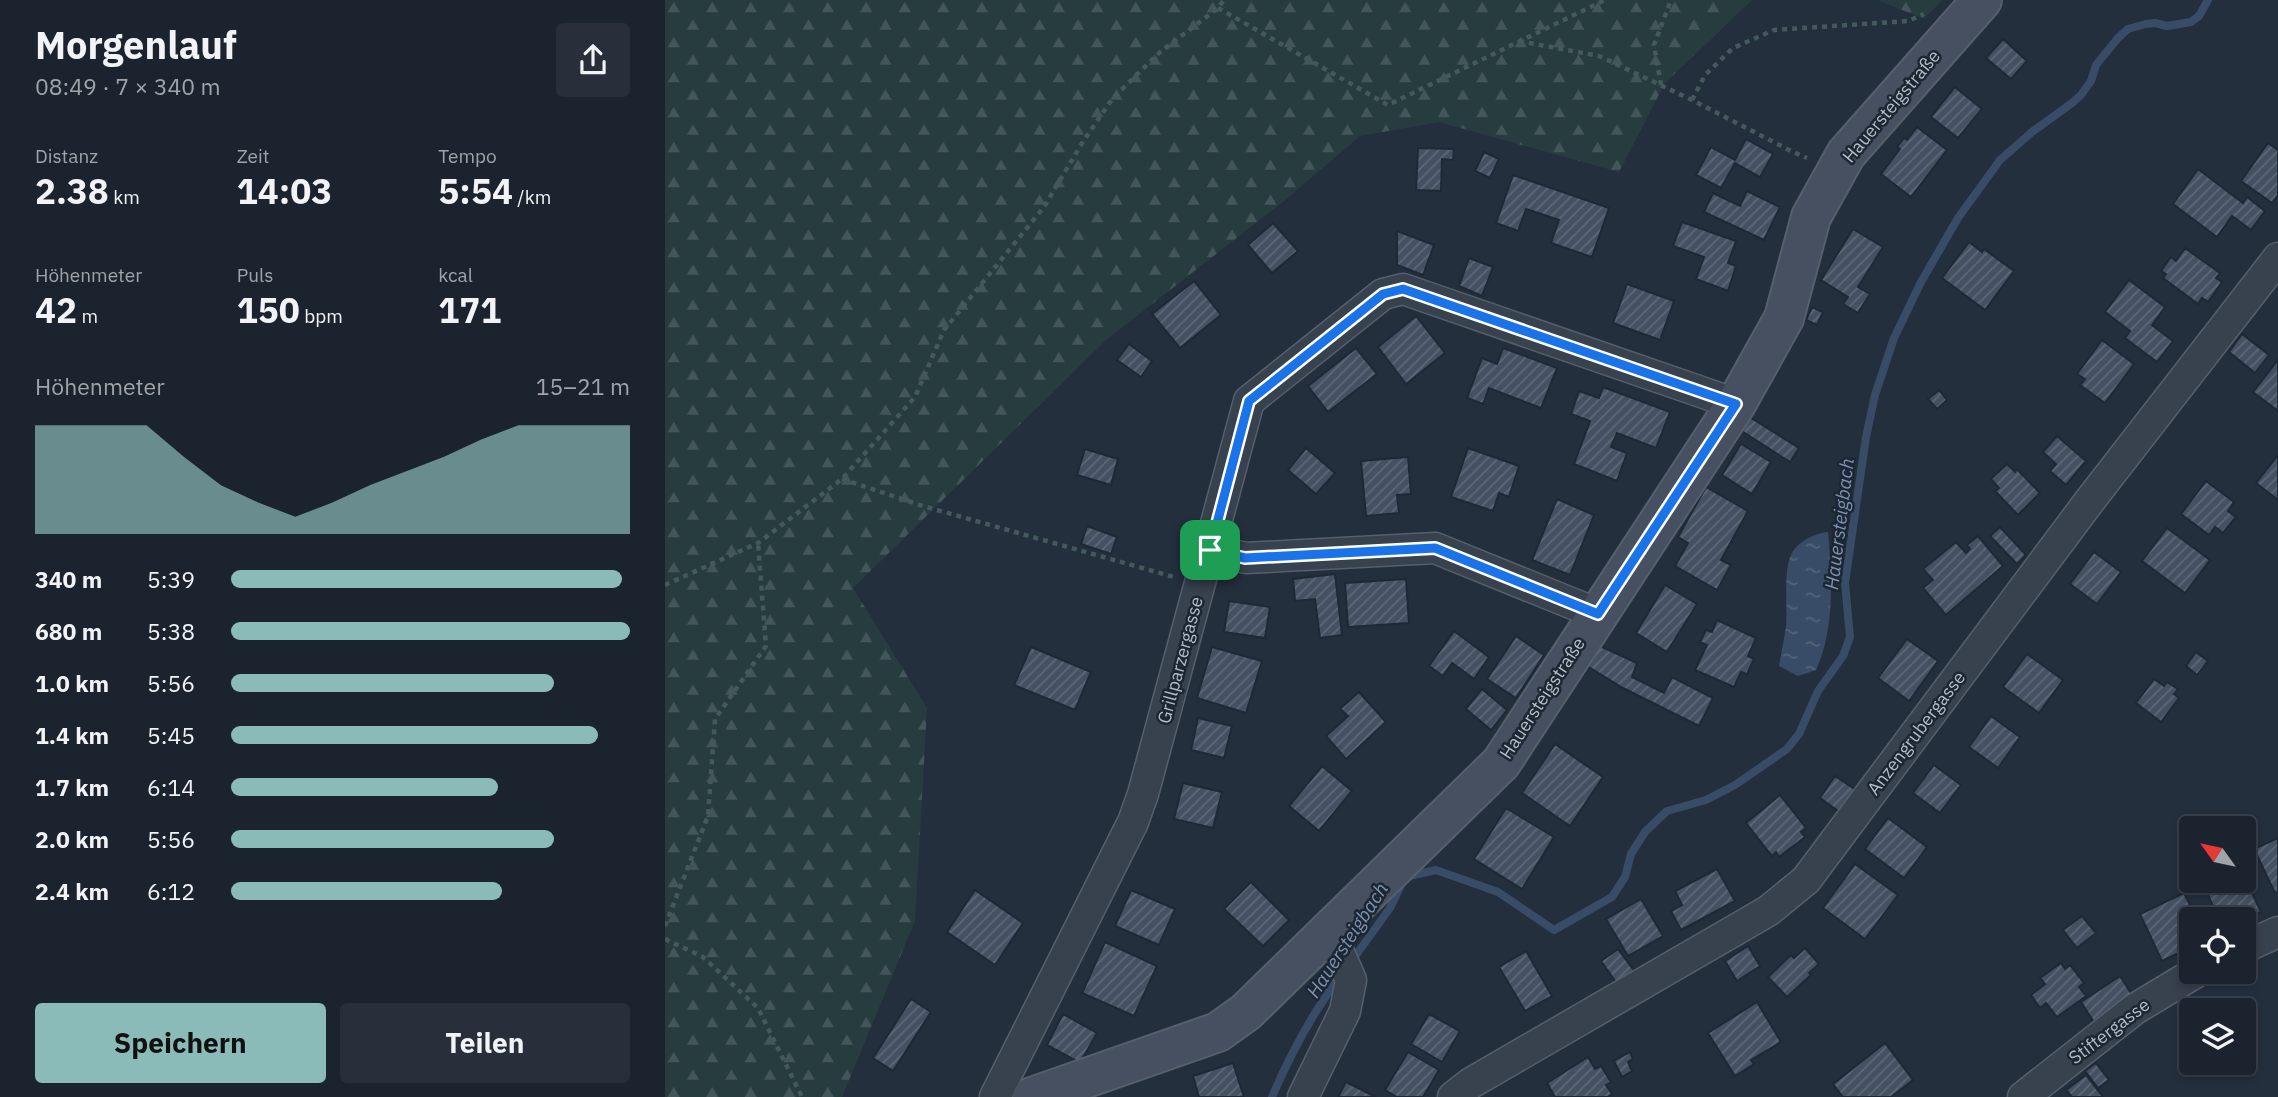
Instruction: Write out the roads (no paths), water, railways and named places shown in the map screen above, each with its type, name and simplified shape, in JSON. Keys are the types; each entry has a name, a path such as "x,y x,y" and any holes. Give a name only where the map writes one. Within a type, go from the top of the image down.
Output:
{"street":[{"name":"Hauersteigstraße","path":"1032,1097 1217,1032 1337,948 1501,763 1736,404 1784,318 1811,217 1846,154 1982,0"},
{"name":"Anzengrubergasse","path":"1453,1097 1471,1083 1768,911 1806,880 2088,503 2278,258"},
{"name":"Grillparzergasse","path":"995,1097 1133,822 1201,584 1249,401 1383,294 1403,289 1736,404"},
{"path":"1210,550 1245,558 1435,548 1598,614"},
{"path":"2256,942 2278,932"},
{"path":"1303,1097 1345,1011 1350,980 1337,948"},
{"name":"Stiftergasse","path":"2023,1097 2135,1009 2179,982"}],"water":[{"path":"1828,532 1831,602 1826,637 1816,670 1798,676 1779,666 1786,627 1786,580 1789,562 1794,550 1802,542"}],"waterway":[{"name":"Hauersteigbach","path":"1351,962 1390,908 1405,877 1436,870 1498,892 1554,930 1612,897 1625,877 1631,854 1645,832 1667,811 1706,800 1735,785 1787,749 1799,734 1818,691 1843,656 1850,637 1845,583 1866,437 1875,395 1894,338 1921,282 1958,218 2000,160 2081,95 2091,81 2096,65 2118,38 2128,29 2146,24 2167,26 2191,22 2199,16 2208,0"},
{"name":"Hauersteigbach","path":"1272,1097 1303,1034 1341,975"}]}
